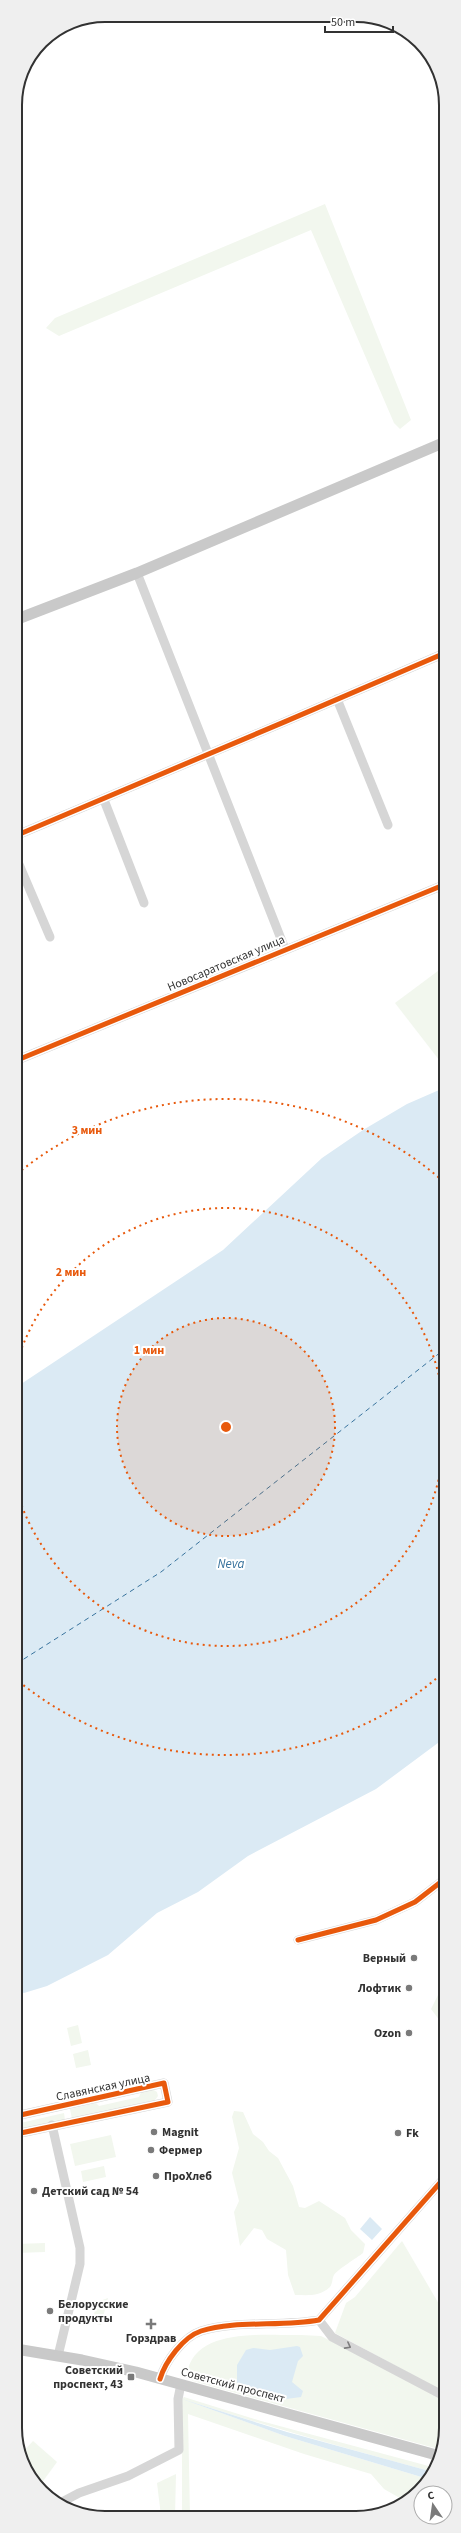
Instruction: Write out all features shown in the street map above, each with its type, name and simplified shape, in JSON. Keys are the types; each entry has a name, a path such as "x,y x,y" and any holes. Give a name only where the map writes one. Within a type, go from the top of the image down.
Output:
{"main road":[{"path":"22,617 137,573 439,445"},
{"name":"Советский проспект","path":"22,2350 58,2356 181,2384 435,2455"}],"street":[{"path":"137,573 285,950"},
{"path":"22,833 104,800 208,753 439,656"},
{"path":"337,698 388,825"},
{"path":"104,800 144,903"},
{"path":"22,871 50,937"},
{"name":"Новосаратовская улица","path":"22,1058 439,887"},
{"path":"298,1940 376,1920 415,1902 439,1883"},
{"name":"Славянская улица","path":"22,2115 164,2083 168,2102 22,2133"},
{"path":"52,2126 80,2248 80,2264 58,2356"},
{"path":"160,2379 169,2360 199,2331 226,2327 300,2324 319,2320 439,2184"},
{"path":"319,2320 332,2338 439,2393"},
{"path":"65,2500 79,2492 128,2476 179,2450 178,2399 181,2384"}],"shaded area":[{"path":"325,204 411,420 400,429 394,423 311,230 59,336 46,328 55,318"},
{"path":"439,970 439,1060 395,1003"},
{"path":"439,1993 439,2020 431,2009"},
{"path":"78,2025 82,2043 71,2046 67,2028"},
{"path":"88,2050 91,2065 76,2068 73,2054"},
{"path":"152,2089 157,2092 158,2096 155,2100 72,2119 70,2109 96,2103 99,2106 139,2097 141,2092"},
{"path":"234,2111 243,2112 253,2134 278,2158 293,2186 299,2207 305,2208 319,2201 345,2218 351,2230 365,2244 363,2253 336,2273 333,2276 330,2287 318,2294 295,2295 288,2275 286,2250 267,2239 262,2230 254,2228 240,2246 234,2212 239,2201 232,2173 239,2148 232,2117"},
{"path":"64,2113 65,2120 22,2130 22,2123"},
{"path":"111,2135 116,2157 75,2166 70,2144"},
{"path":"104,2166 106,2177 83,2182 81,2171"},
{"path":"402,2241 439,2304 439,2389 335,2333 346,2303 355,2297"},
{"path":"45,2243 45,2252 22,2253 22,2244"},
{"path":"108,2298 101,2325 92,2323 97,2302"},
{"path":"269,2335 321,2336 439,2395 439,2433 436,2448 193,2381 187,2375 192,2359 202,2348 216,2341 233,2337"},
{"path":"184,2397 261,2421 429,2466 427,2470 402,2464 185,2400 285,2436 422,2477 416,2485 413,2485 413,2489 400,2498 384,2489 371,2474 304,2454 188,2414 190,2511 182,2511 182,2399"},
{"path":"33,2441 57,2462 42,2482 36,2474 25,2450"},
{"path":"176,2474 175,2511 160,2511 157,2483"}],"water":[{"name":"Neva","path":"439,1090 439,1742 376,1789 248,1856 198,1892 157,1913 108,1955 47,1986 24,1993 22,1992 22,1383 223,1250 322,1158 363,1130 407,1104"},
{"path":"370,2217 382,2229 372,2240 360,2229"},
{"path":"297,2346 300,2347 303,2356 298,2361 292,2382 303,2391 301,2397 286,2399 274,2393 257,2393 237,2383 237,2365 246,2350 253,2348 270,2350"},
{"path":"182,2399 287,2432 427,2470 422,2477 285,2436"}],"ferry route":[{"path":"22,1660 161,1572 439,1354"}],"cycle path":[{"path":"22,833 439,656"},
{"path":"22,1058 439,887"},
{"path":"298,1940 376,1920 415,1902 439,1883"},
{"path":"22,2115 164,2083 168,2102 22,2133"},
{"path":"160,2379 162,2372 170,2358 181,2344 194,2334 201,2331 229,2326 319,2320 439,2184"}],"place":[{"name":"Верный","path":"414,1958"},
{"name":"Лофтик","path":"409,1988"},
{"name":"Ozon","path":"409,2033"},
{"name":"Magnit","path":"154,2132"},
{"name":"Fk","path":"398,2133"},
{"name":"Фермер","path":"151,2150"},
{"name":"ПроХлеб","path":"156,2176"},
{"name":"Детский сад № 54","path":"34,2191"},
{"name":"Белорусские продукты","path":"50,2311"},
{"name":"Горздрав","path":"151,2324"},
{"name":"Советский проспект, 43","path":"131,2377"}]}
